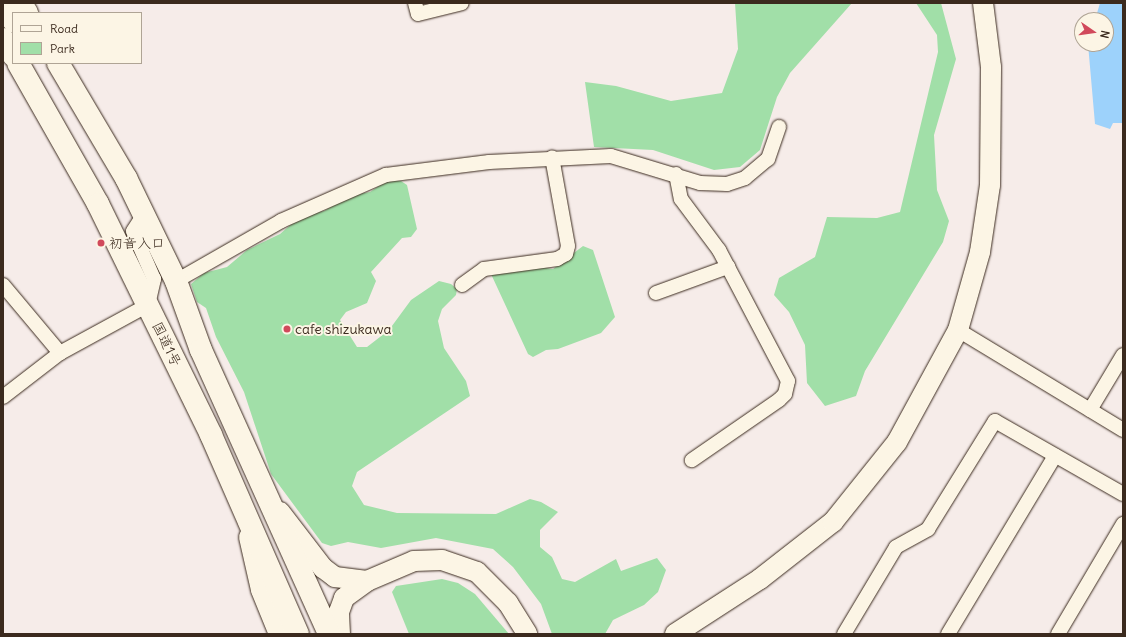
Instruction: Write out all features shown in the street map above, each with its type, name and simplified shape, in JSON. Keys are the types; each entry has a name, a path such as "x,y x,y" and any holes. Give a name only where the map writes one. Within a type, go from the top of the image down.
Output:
{"highway":[{"path":"21,3 26,12"},
{"path":"3,39 12,53"},
{"name":"国道1号","path":"19,64 98,204 148,305 211,435 245,520 298,634"},
{"name":"国道1号","path":"59,64 144,214 176,281 202,350 329,634"}],"street":[{"path":"415,3 418,14 462,3"},
{"path":"675,634 760,579 833,522 897,442 958,330 980,252 990,185 991,67 983,3"},
{"path":"3,5 12,20"},
{"path":"3,32 12,26"},
{"path":"176,281 281,221 386,176 422,168 552,157 611,156 716,185 745,178 768,159 778,127"},
{"path":"462,285 484,269 557,259 566,254 568,246 552,157"},
{"path":"676,174 681,199 708,233 728,267 782,368 788,388 779,400 692,460"},
{"path":"3,397 60,353 148,305 154,279 134,231 144,214"},
{"path":"656,293 728,267"},
{"path":"3,285 60,353"},
{"path":"958,330 1123,430"},
{"path":"1090,410 1123,355"},
{"path":"844,634 896,547 928,529 995,421 1123,494"},
{"path":"948,634 1055,456"},
{"path":"265,491 323,568 335,576 367,581"},
{"path":"245,520 261,590 279,634"},
{"path":"1058,634 1123,524"},
{"path":"340,634 339,612 344,598 367,581 414,561 442,560 461,564 477,572 508,603 527,634"}],"green space":[{"path":"735,3 852,3 790,73 777,97 760,150 740,167 714,170 653,150 594,147 585,82 616,86 671,101 722,93 738,49"},
{"path":"916,3 941,3 956,59 934,135 937,190 949,221 943,242 865,371 856,396 825,406 807,383 805,345 789,312 774,295 779,278 815,257 827,217 877,218 900,212 938,52 937,35"},
{"path":"386,181 401,181 407,185 417,229 411,237 402,238 371,272 376,281 367,303 346,312 340,320 357,347 367,347 389,330 411,300 439,281 451,284 457,289 456,295 442,309 438,321 444,348 466,381 470,396 357,472 352,486 364,505 397,513 496,514 530,499 541,502 558,512 540,530 540,547 552,557 562,579 575,582 616,559 621,571 657,558 666,570 658,592 644,605 613,620 605,634 552,634 541,604 513,567 493,549 436,538 381,548 348,542 331,546 322,543 271,474 244,392 216,337 206,308 197,302 191,284 204,273 227,267 247,250 280,234 303,214 324,211 351,195 370,192"},
{"path":"583,246 593,250 615,317 601,333 558,349 546,350 533,357 528,354 491,274 539,267 553,269"},
{"path":"442,579 458,583 475,594 509,634 409,634 392,592 396,586"}],"water":[{"path":"1100,3 1123,3 1123,123 1113,123 1110,129 1095,124 1089,52 1114,52 1114,12 1097,12"}],"place":[{"name":"初音入口","path":"101,243"},
{"name":"cafe shizukawa","path":"287,329"}]}
